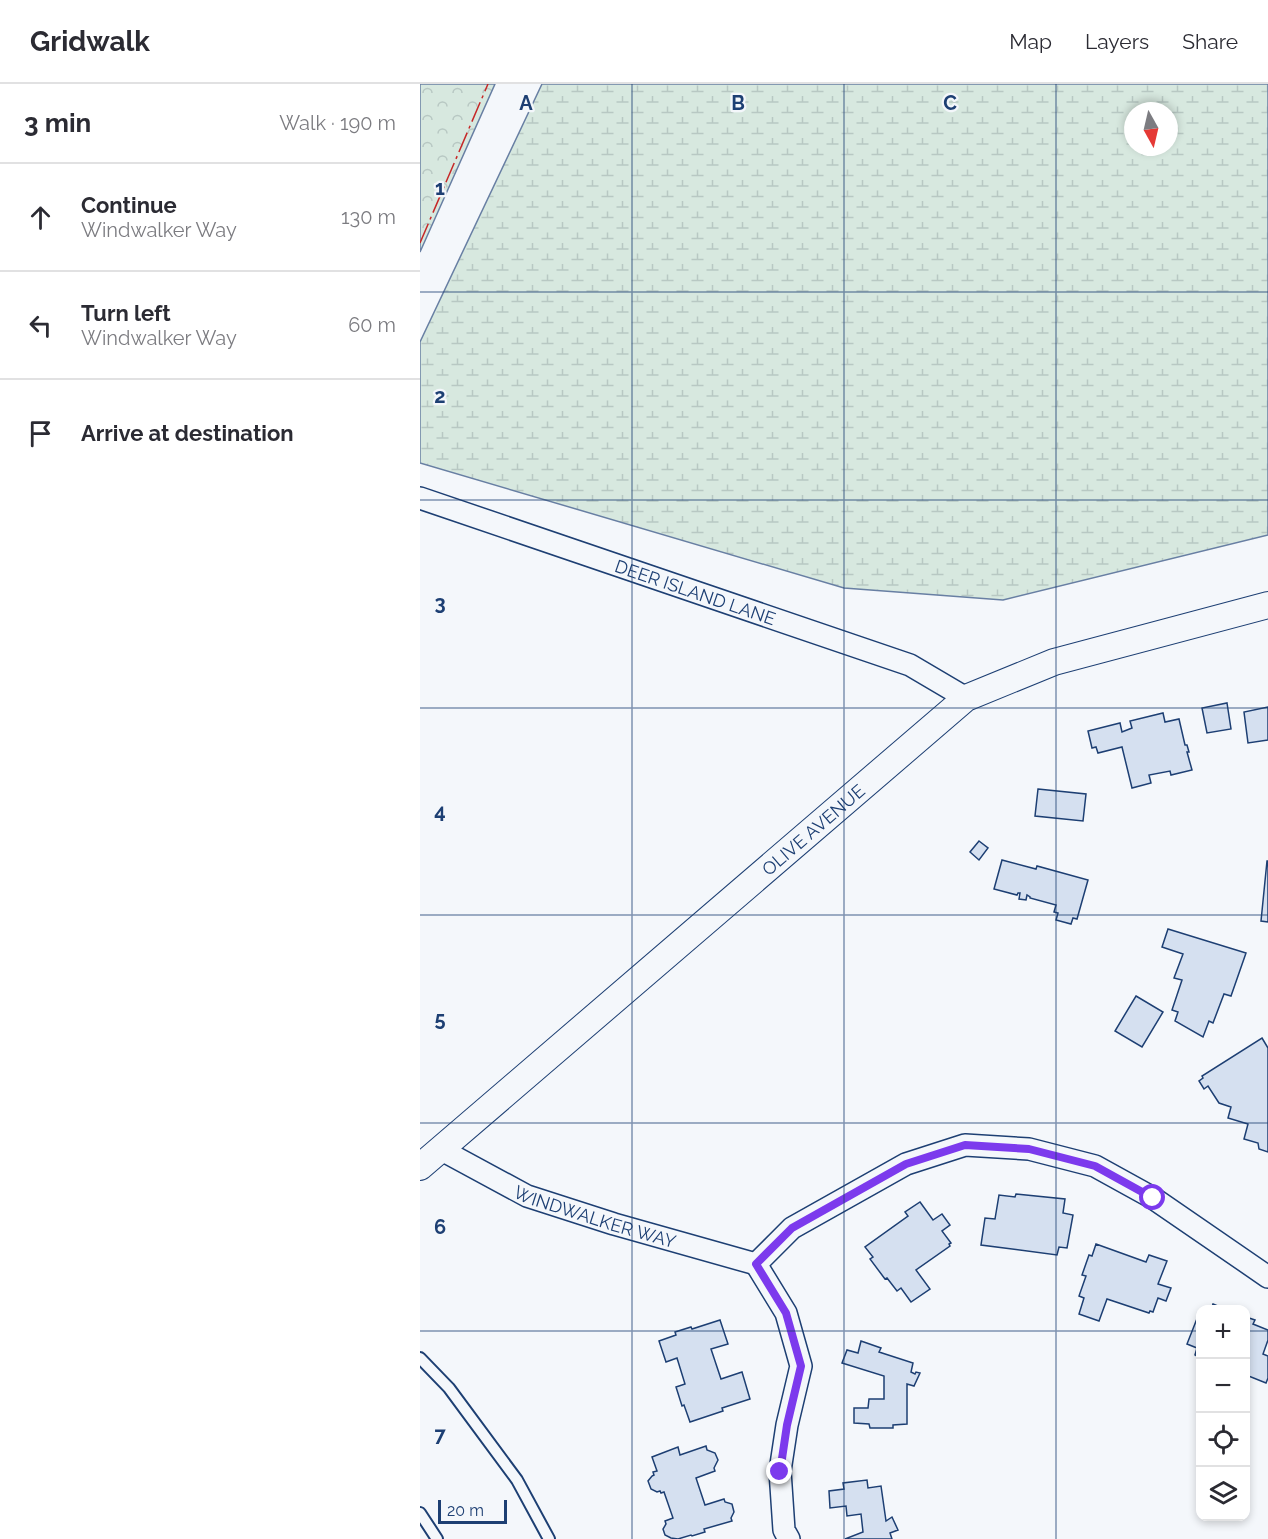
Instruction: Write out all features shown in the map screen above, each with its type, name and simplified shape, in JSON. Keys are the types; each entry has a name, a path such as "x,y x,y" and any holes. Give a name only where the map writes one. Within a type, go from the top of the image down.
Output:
{"street":[{"name":"DEER ISLAND LANE","path":"420,498 910,665 966,698"},
{"name":"OLIVE AVENUE","path":"420,1167 966,698 1054,662 1268,605"},
{"path":"789,1539 784,1530 780,1472 787,1425 801,1366 786,1313 756,1264 792,1228 906,1164 965,1145 1029,1149 1095,1166 1153,1198 1268,1277"},
{"name":"WINDWALKER WAY","path":"440,1149 527,1196 614,1224 756,1264"}],"lane":[{"path":"420,1358 449,1388 517,1480 549,1539"},
{"path":"420,1513 437,1539"}],"green space":[{"path":"420,84 495,84 420,252"},
{"path":"542,84 1268,84 1268,535 1003,600 844,588 420,463 420,342"}],"building":[{"path":"1227,703 1231,729 1207,733 1202,708"},
{"path":"1268,707 1268,740 1248,743 1244,712"},
{"path":"1163,713 1165,722 1179,719 1192,770 1171,775 1170,771 1149,775 1151,783 1132,788 1122,747 1098,753 1096,747 1092,748 1088,731 1120,723 1122,732 1132,728 1130,721"},
{"path":"1038,789 1086,794 1083,821 1035,816"},
{"path":"979,841 988,848 979,860 970,852"},
{"path":"1002,860 1036,869 1037,866 1088,880 1077,919 1073,918 1071,924 1056,920 1058,913 1054,912 1056,905 1030,898 1027,895 1026,900 1019,899 1020,893 1017,895 994,889"},
{"path":"1268,861 1268,922 1261,921"},
{"path":"1168,929 1246,953 1231,996 1224,994 1213,1023 1209,1021 1203,1037 1175,1021 1178,1012 1172,1010 1182,980 1174,978 1183,954 1162,947"},
{"path":"1136,996 1163,1012 1142,1047 1115,1031"},
{"path":"1262,1038 1268,1048 1268,1152 1259,1149 1258,1143 1244,1139 1248,1124 1228,1118 1231,1107 1219,1103 1208,1086 1204,1089 1199,1081 1203,1078 1202,1076"},
{"path":"1016,1194 1065,1199 1063,1213 1073,1215 1067,1248 1059,1247 1057,1255 981,1245 985,1218 995,1219 999,1195 1015,1197"},
{"path":"920,1202 933,1220 942,1214 950,1225 942,1231 951,1243 916,1270 930,1289 911,1302 901,1288 897,1291 887,1278 885,1279 870,1259 873,1257 865,1247 908,1216 905,1212"},
{"path":"1096,1244 1146,1262 1149,1255 1167,1261 1158,1284 1171,1288 1166,1301 1158,1298 1153,1312 1149,1313 1107,1299 1099,1321 1079,1314 1084,1298 1079,1296 1086,1276 1082,1275 1089,1255 1092,1256"},
{"path":"1250,1318 1255,1320 1253,1324 1268,1330 1268,1340 1263,1354 1268,1356 1266,1383 1250,1377"},
{"path":"720,1320 728,1344 711,1349 721,1379 742,1372 750,1399 690,1422 676,1387 685,1384 677,1358 666,1362 659,1341 676,1335 675,1332"},
{"path":"1196,1321 1196,1348 1187,1344"},
{"path":"861,1341 881,1348 879,1352 913,1363 911,1372 920,1373 914,1386 907,1384 907,1424 893,1425 893,1428 870,1428 869,1424 854,1423 854,1408 868,1408 869,1399 884,1399 884,1376 842,1363 847,1350 858,1353"},
{"path":"706,1446 707,1450 715,1453 718,1460 715,1471 696,1478 705,1505 724,1499 725,1502 732,1504 734,1512 732,1521 704,1529 705,1532 692,1536 671,1538 665,1535 663,1529 665,1521 673,1518 664,1492 651,1489 648,1481 654,1475 653,1472 657,1471 652,1457 678,1447 680,1455"},
{"path":"867,1480 868,1488 881,1486 886,1521 892,1517 898,1530 890,1533 892,1539 845,1539 863,1532 861,1514 847,1516 846,1506 830,1508 829,1491 844,1489 843,1483"}],"power":[{"path":"420,243 488,84"}],"route":[{"path":"780,1472 787,1425 801,1366 786,1313 756,1264 792,1228 906,1164 965,1145 1029,1149 1095,1166 1153,1198"}]}
